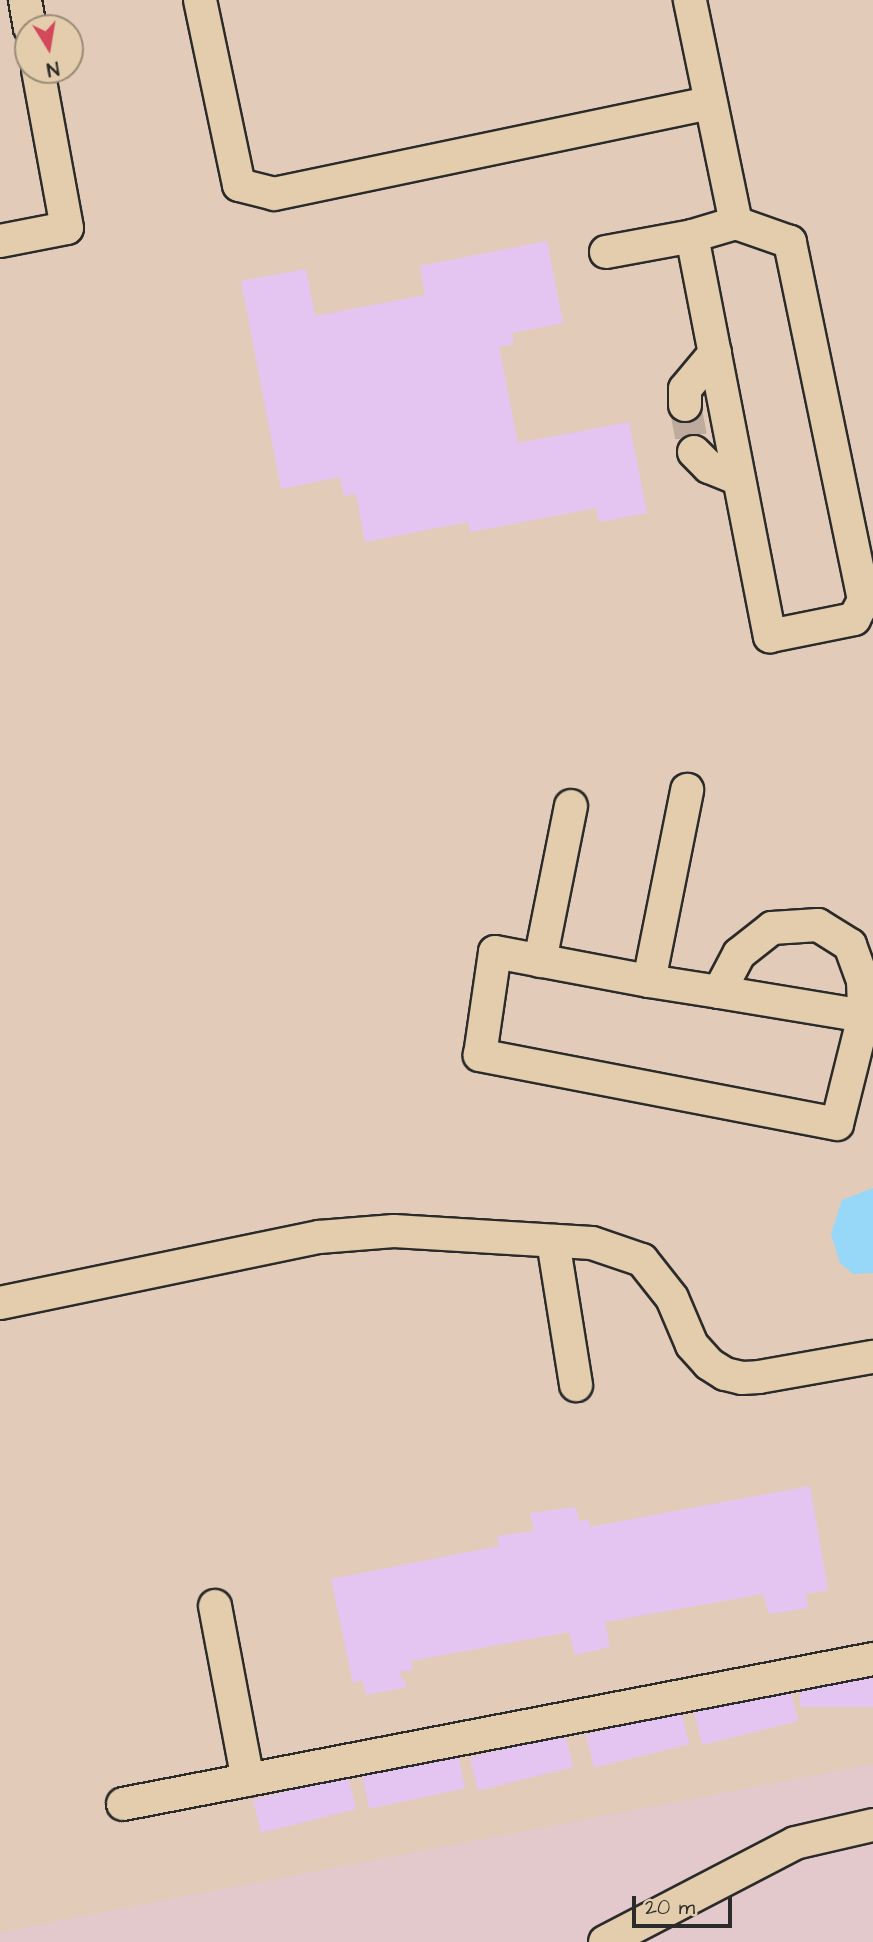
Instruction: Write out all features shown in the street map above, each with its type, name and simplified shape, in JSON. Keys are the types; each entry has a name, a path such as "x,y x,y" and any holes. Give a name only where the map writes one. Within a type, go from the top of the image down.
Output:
{"lane":[{"path":"200,0 239,185 274,194 711,103"},
{"path":"690,0 736,223"},
{"path":"0,241 67,228 41,84"},
{"path":"606,252 692,236 736,223 790,242 864,600 854,619 770,636 692,236"},
{"path":"684,405 685,389 715,353"},
{"path":"694,452 709,467 739,479"},
{"path":"649,981 687,790"},
{"path":"540,961 571,806"},
{"path":"719,992 739,954 772,928 818,925 850,945 863,979 869,1017 838,1124 480,1055 495,951 649,981 869,1017"},
{"path":"0,1303 319,1237 394,1231 592,1243 642,1260 672,1298 692,1345 709,1364 725,1374 742,1378 759,1377 873,1357"},
{"path":"553,1241 576,1385"},
{"path":"215,1606 248,1780"},
{"path":"123,1804 873,1659"},
{"path":"605,1942 794,1843 873,1825"}],"shaded area":[{"path":"873,1764 873,1942 0,1942 0,1932"}],"water":[{"path":"873,1188 873,1273 853,1274 840,1263 831,1234 842,1200"}],"building":[{"path":"547,241 563,323 512,333 514,344 499,347 518,443 629,422 647,513 599,522 596,508 470,532 468,522 365,542 356,494 344,496 340,477 281,489 241,281 306,269 315,316 425,295 420,266"},
{"path":"810,1486 828,1590 806,1594 808,1608 769,1614 763,1594 605,1622 610,1647 575,1655 569,1632 411,1661 413,1670 399,1672 407,1687 366,1695 362,1680 353,1683 331,1579 499,1546 497,1536 534,1531 530,1513 576,1507 579,1521 589,1520 590,1527"},
{"path":"800,1672 873,1672 873,1707 800,1707"},
{"path":"790,1688 798,1721 702,1745 694,1712"},
{"path":"681,1711 689,1744 594,1768 586,1735"},
{"path":"565,1734 573,1767 478,1791 470,1758"},
{"path":"458,1755 465,1788 369,1809 362,1775"},
{"path":"348,1776 356,1809 261,1833 253,1800"}],"tunnel":[{"path":"685,405 694,452"}]}
